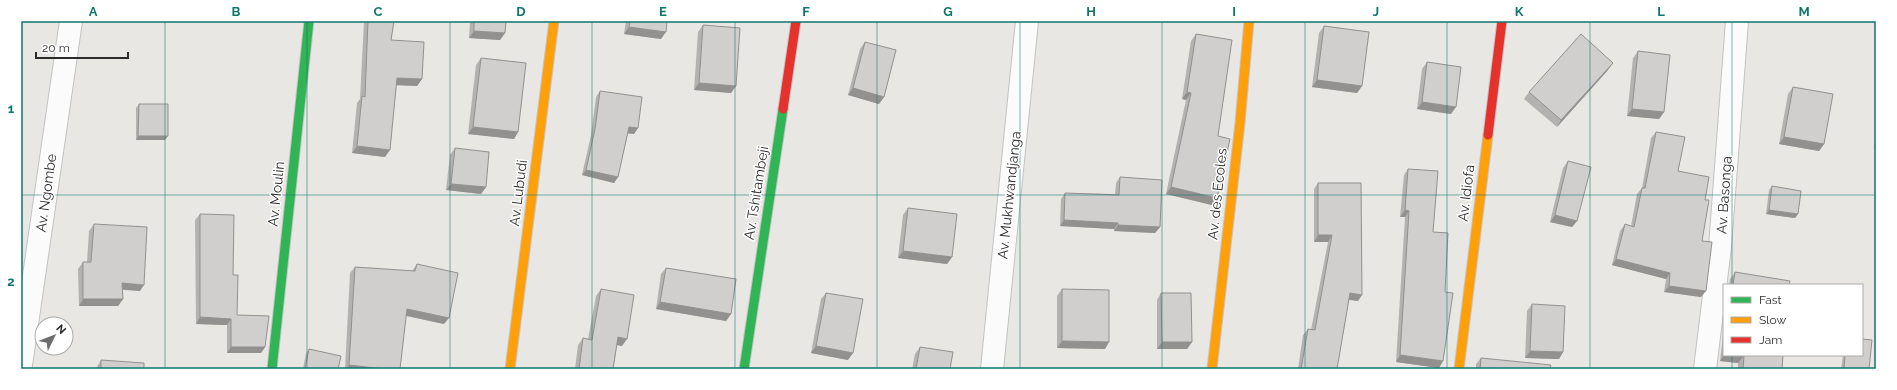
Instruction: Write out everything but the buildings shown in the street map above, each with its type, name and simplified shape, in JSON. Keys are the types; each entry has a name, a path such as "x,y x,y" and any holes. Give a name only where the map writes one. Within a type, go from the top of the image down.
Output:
{"street":[{"name":"Av. Ngombe","path":"21,366 71,21"},
{"name":"Av. Moulin","path":"272,369 309,21"},
{"name":"Av. Lubudi","path":"510,369 554,21"},
{"name":"Av. Tshitambeji","path":"744,369 796,21"},
{"name":"Av. Mukhwandjanga","path":"992,369 1027,21"},
{"name":"Av. des Ecoles","path":"1212,369 1240,123 1249,21"},
{"name":"Av. Idiofa","path":"1459,369 1502,21"},
{"name":"Av. Basonga","path":"1705,369 1720,247 1737,21"}],"traffic: fast":[{"path":"272,369 309,21"},
{"path":"744,369 783,109"}],"traffic: slow":[{"path":"510,369 554,21"},
{"path":"1212,369 1240,123 1249,21"},
{"path":"1459,369 1488,135"}],"traffic: jam":[{"path":"783,109 796,21"},
{"path":"1488,135 1502,21"}]}
